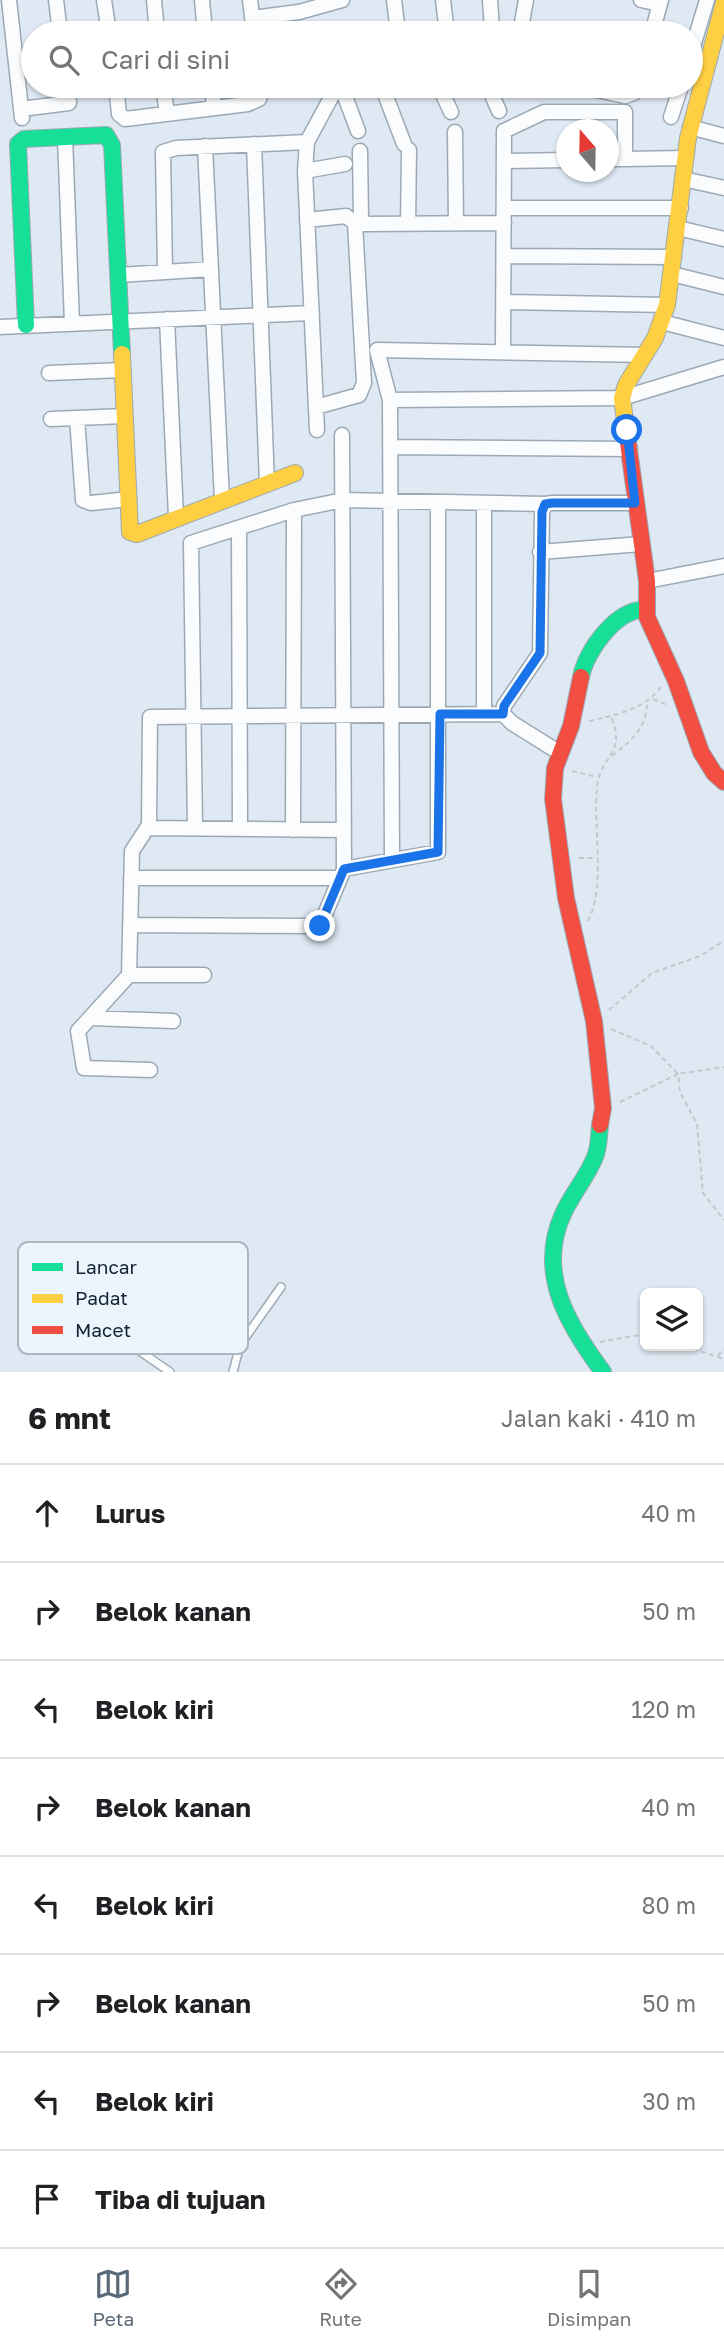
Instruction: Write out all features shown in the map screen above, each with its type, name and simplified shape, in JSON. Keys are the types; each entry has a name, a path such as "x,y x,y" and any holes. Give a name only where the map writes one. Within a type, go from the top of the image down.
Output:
{"street":[{"path":"0,1 9,0 22,113 69,103 68,98"},
{"path":"56,0 59,21"},
{"path":"104,0 107,21"},
{"path":"153,0 156,21"},
{"path":"202,0 204,21"},
{"path":"250,0 252,21"},
{"path":"252,18 298,6 342,0"},
{"path":"394,0 397,21"},
{"path":"443,0 446,21"},
{"path":"491,0 493,21"},
{"path":"522,21 526,0"},
{"path":"641,0 660,2 655,21"},
{"path":"701,21 707,0"},
{"path":"703,79 724,2"},
{"path":"118,98 122,118 256,102 259,98"},
{"path":"165,98 167,114"},
{"path":"213,98 214,108"},
{"path":"317,430 305,171 307,142 334,98"},
{"path":"342,98 358,131"},
{"path":"387,98 406,147 408,224"},
{"path":"445,98 451,112"},
{"path":"493,98 499,111"},
{"path":"671,117 677,98"},
{"path":"698,98 685,158 681,208 667,305 662,322 622,398 647,581 647,610 652,630 701,751 714,773 724,782"},
{"path":"503,352 504,131 544,112 625,112 625,159"},
{"path":"314,127 331,128"},
{"path":"690,127 724,136"},
{"path":"455,132 456,223"},
{"path":"65,137 72,323"},
{"path":"26,326 18,144 23,139 110,138 131,533 295,473"},
{"path":"164,272 161,156 168,149 307,142"},
{"path":"254,145 267,484"},
{"path":"205,146 222,500"},
{"path":"360,152 361,218 365,224 456,223 503,215 681,208"},
{"path":"619,159 685,158"},
{"path":"504,161 556,160"},
{"path":"305,171 345,164"},
{"path":"683,179 724,188"},
{"path":"307,220 346,216 355,223 365,383 359,395 316,407"},
{"path":"678,228 724,240"},
{"path":"503,256 674,257"},
{"path":"119,275 211,269"},
{"path":"672,274 724,287"},
{"path":"503,302 667,305"},
{"path":"0,327 312,313"},
{"path":"167,319 176,517"},
{"path":"662,322 724,338"},
{"path":"392,860 390,400 377,350 645,355"},
{"path":"390,400 622,398 724,367"},
{"path":"49,373 123,370"},
{"path":"51,419 125,416"},
{"path":"77,418 83,500 90,503 129,499"},
{"path":"130,925 320,926 342,874 344,830 342,435"},
{"path":"391,447 630,449"},
{"path":"195,828 191,543 294,510 343,500 635,503"},
{"path":"131,878 342,874 392,860 438,852 438,502"},
{"path":"484,503 484,714"},
{"path":"503,714 504,706 540,653 540,552 542,512 545,504"},
{"path":"293,830 294,510"},
{"path":"239,528 240,829"},
{"path":"540,552 641,544"},
{"path":"647,581 724,566"},
{"path":"603,1372 582,1348 564,1313 552,1254 563,1214 596,1156 603,1108 594,1021 571,925 553,821 557,760 571,726 582,670 606,629 620,616 638,609 647,610"},
{"path":"150,1070 84,1068 78,1031 129,975 132,851 147,828 150,717 503,714 557,760"},
{"path":"147,828 344,830"},
{"path":"129,975 204,975"},
{"path":"90,1018 173,1021"}],"lane":[{"path":"248,1334 281,1287"},
{"path":"144,1354 170,1372"},
{"path":"233,1372 238,1354"}],"path":[{"path":"571,726 611,717 647,701 671,673"},
{"path":"586,923 596,895 598,777 611,757 636,736 647,717 647,701"},
{"path":"611,717 618,732 611,757"},
{"path":"557,760 598,777"},
{"path":"560,857 596,858"},
{"path":"724,941 700,956 652,973 594,1021 651,1046 678,1074 680,1092 697,1124 703,1193 724,1220"},
{"path":"603,1108 638,1095 678,1074 724,1067"},
{"path":"582,1348 612,1337 640,1334"},
{"path":"718,1356 724,1349"},
{"path":"702,1351 724,1360"}],"traffic: fast":[{"path":"26,325 18,144 24,139 106,135 112,145 122,354"},
{"path":"581,677 589,655 605,632 625,615 647,610"},
{"path":"600,1125 596,1153 563,1214 553,1257 555,1278 568,1317 603,1372"}],"traffic: slow":[{"path":"703,81 724,2"},
{"path":"627,435 622,398 626,385 655,338 667,305 688,138 699,98"},
{"path":"122,354 130,532 137,534 295,473"}],"traffic: jam":[{"path":"627,435 647,581 647,617 676,681 701,752 714,773 724,782"},
{"path":"581,677 571,726 555,768 553,799 566,898 594,1021 603,1108 600,1125"}],"route":[{"path":"320,926 344,869 438,852 440,714 503,714 504,706 540,653 540,552 542,512 545,504 635,503 627,430"}]}
